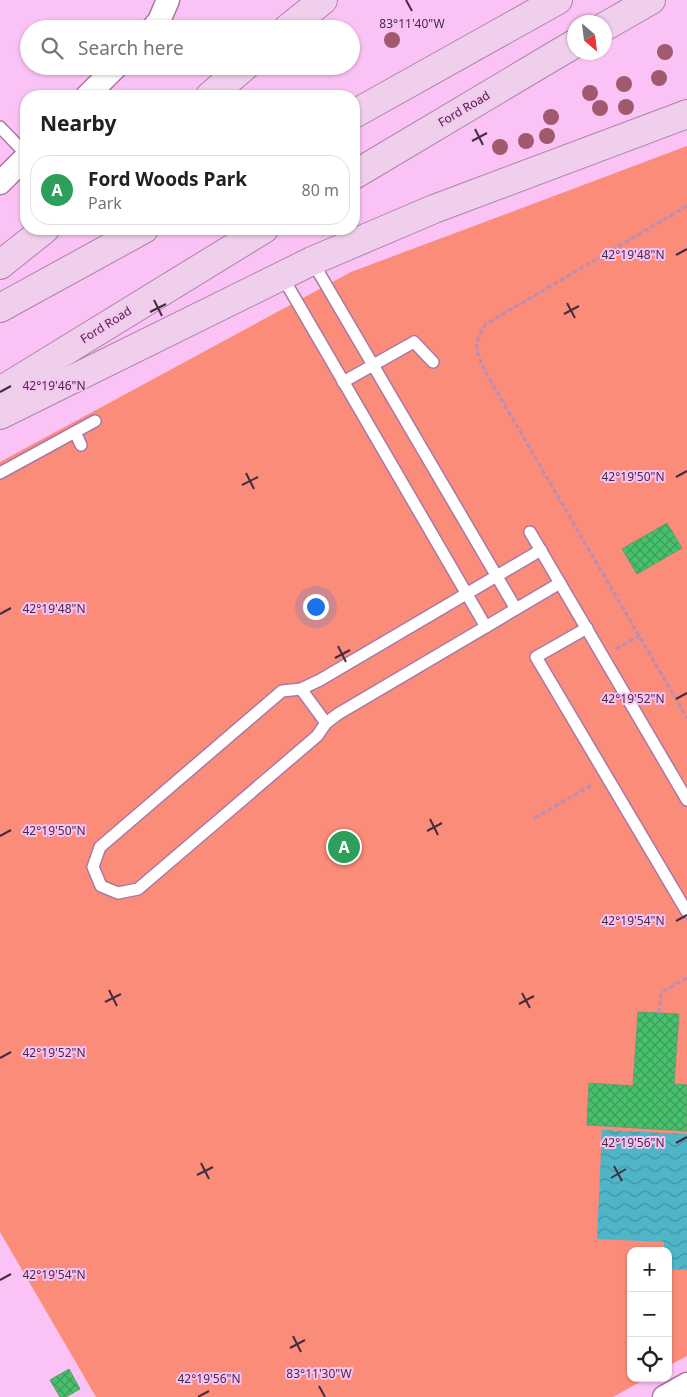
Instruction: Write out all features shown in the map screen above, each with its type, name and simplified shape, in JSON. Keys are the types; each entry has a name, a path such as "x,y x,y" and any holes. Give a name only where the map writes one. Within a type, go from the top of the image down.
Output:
{"main road":[{"path":"360,111 558,0"},
{"path":"612,22 651,0"},
{"name":"Ford Road","path":"360,171 567,48"},
{"path":"217,90 234,75"},
{"path":"0,415 312,261 434,209 687,114"},
{"path":"0,265 38,235"},
{"path":"0,308 133,235"},
{"name":"Ford Road","path":"0,391 254,235"}],"street":[{"path":"159,20 168,0"},
{"path":"93,90 108,75"},
{"path":"0,183 20,161"},
{"path":"664,1397 687,1384"}],"lane":[{"path":"0,127 20,149"},
{"path":"312,261 516,609"},
{"path":"281,275 486,627"},
{"path":"343,382 414,342 433,362"},
{"path":"0,473 94,421"},
{"path":"75,432 81,445"},
{"path":"530,532 687,800"},
{"path":"541,550 301,689 282,691 100,846 93,867 101,886 118,893 138,889 317,736 326,724 560,583"},
{"path":"587,628 536,657 687,912"},
{"path":"301,689 326,724"}],"path":[{"path":"687,206 486,324 478,336 476,348 486,373 687,718"},
{"path":"603,657 639,636"},
{"path":"535,818 607,777"},
{"path":"659,1013 660,993 687,978"}],"shaded area":[{"path":"687,146 687,1356 672,1364 672,1247 627,1247 627,1382 640,1382 613,1397 96,1397 0,1232 0,462 351,272"}],"water":[{"path":"602,1130 687,1134 687,1270 672,1269 672,1247 664,1247 664,1242 597,1239"}],"building":[{"path":"667,523 682,548 637,574 622,549"},
{"path":"638,1012 679,1014 674,1084 687,1085 687,1131 587,1125 589,1083 633,1086"},
{"path":"69,1369 80,1389 66,1397 60,1397 50,1380"}],"place":[{"name":"Ford Woods Park","path":"344,847"}]}
